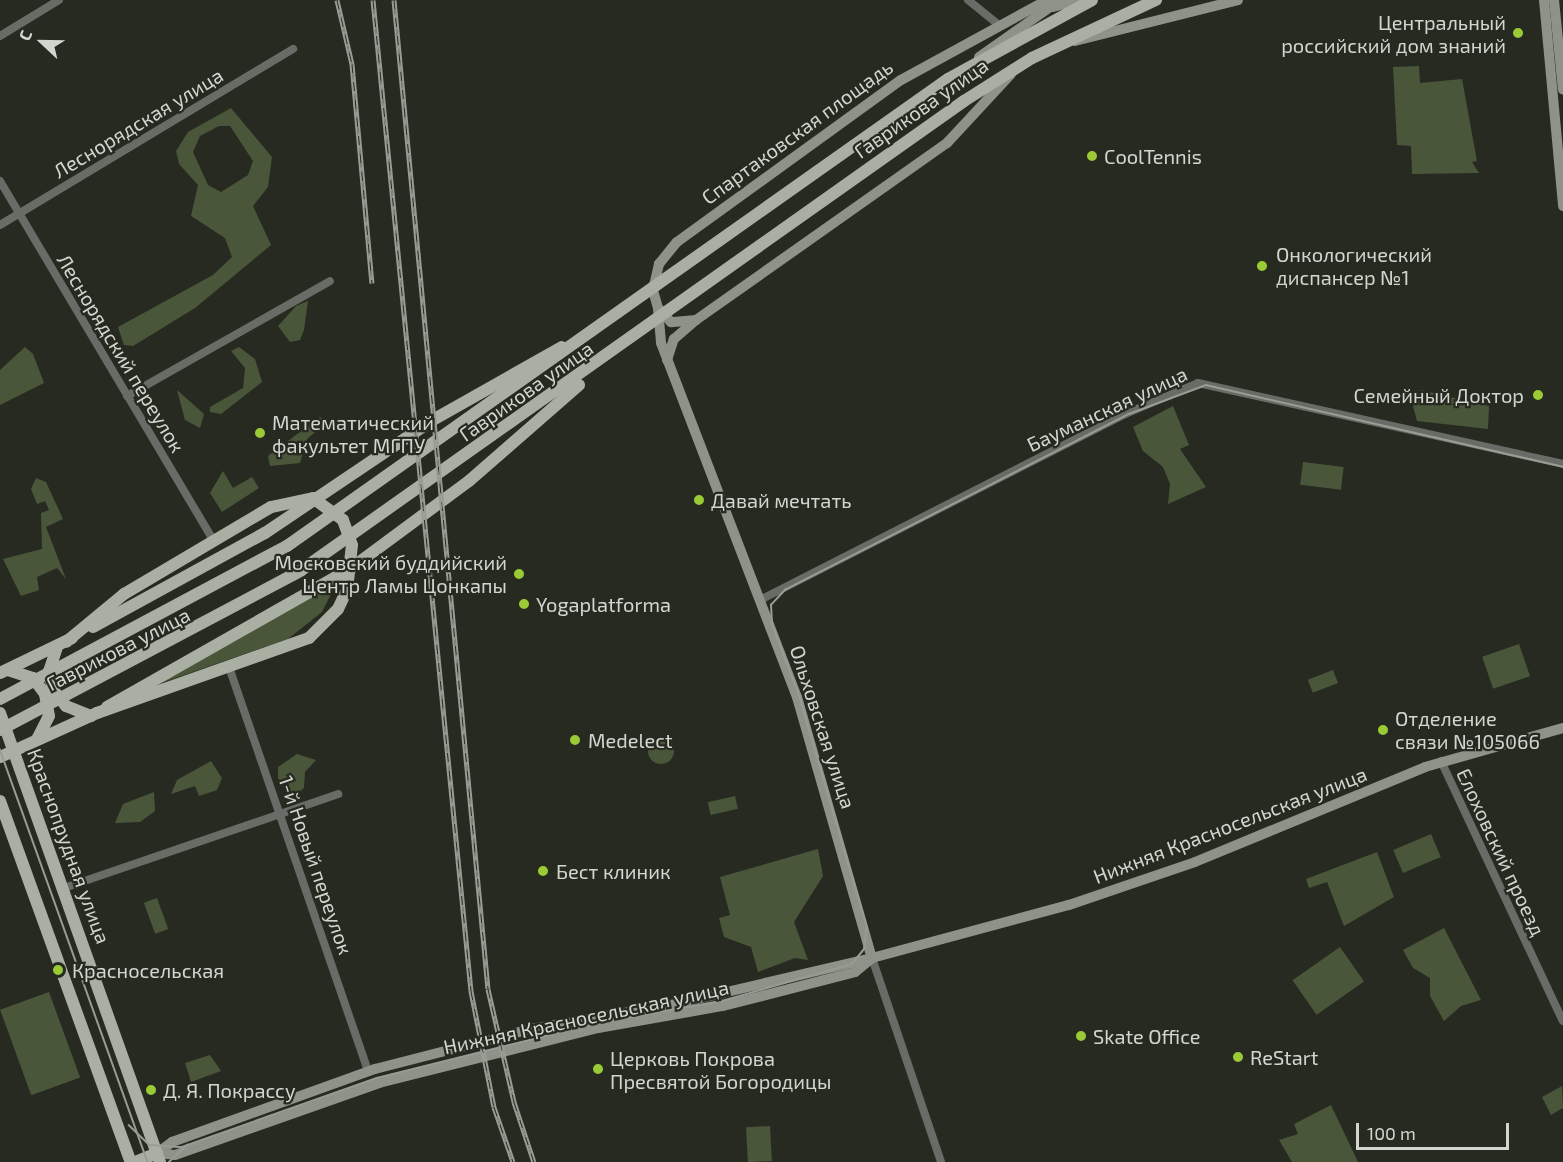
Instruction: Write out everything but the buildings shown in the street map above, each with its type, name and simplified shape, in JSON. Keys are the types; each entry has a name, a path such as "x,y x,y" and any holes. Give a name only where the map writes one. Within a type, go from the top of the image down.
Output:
{"main road":[{"name":"Гаврикова улица","path":"0,699 287,546 613,319 723,237 948,79 1009,42 1092,0"},
{"path":"1020,64 1054,46 1156,0"},
{"name":"Гаврикова улица","path":"0,730 291,577 1020,64"},
{"path":"4,672 61,644 265,533 431,422 613,319"},
{"path":"0,758 38,738 94,715 289,650 325,626 347,590 352,545 331,507 294,498 124,594 61,644 49,671 53,690 66,706 94,715 182,663 350,568 468,481 632,339"},
{"path":"4,672 33,678 45,694 48,716 38,738"},
{"name":"Краснопрудная улица","path":"0,714 159,1158"},
{"path":"0,801 133,1162 159,1158"}],"street":[{"path":"0,36 59,0"},
{"path":"968,0 999,25"},
{"path":"948,79 1047,4 1060,0"},
{"name":"Спартаковская площадь","path":"658,308 656,271 677,242 902,80 1010,20 1047,4 1079,0"},
{"path":"1054,46 1238,0"},
{"path":"1544,0 1563,206"},
{"path":"1554,0 1563,90"},
{"name":"Леснорядская улица","path":"0,225 293,49"},
{"path":"667,360 674,339 696,320 947,143 1020,64"},
{"name":"Леснорядский переулок","path":"0,181 214,542"},
{"path":"127,396 330,281"},
{"path":"658,308 680,325 696,320"},
{"name":"Ольховская улица","path":"658,308 667,360 802,712 872,958 941,1162"},
{"name":"Бауманская улица","path":"760,600 1190,385 1217,384 1563,464"},
{"name":"1-й Новый переулок","path":"230,670 372,1070"},
{"name":"Нижняя Красносельская улица","path":"159,1158 172,1142 372,1070 531,1029 675,1004 872,958 1122,888 1441,761 1563,728"},
{"name":"Елоховский проезд","path":"1441,761 1563,1021"},
{"path":"64,888 338,794"},
{"name":"Нижняя Красносельская улица","path":"159,1158 175,1155 379,1083 535,1043 723,1006 855,972 872,958"}],"green space":[{"path":"1419,66 1420,83 1462,79 1477,161 1472,162 1479,173 1412,174 1411,146 1397,145 1393,67"},
{"path":"231,108 272,157 268,187 253,206 271,245 195,308 133,346 124,345 118,327 213,275 232,257 225,238 191,216 198,185 179,164 176,151 188,132","holes":["219,126 230,126 253,161 248,175 221,192 208,185 193,152 200,136"]},
{"path":"308,301 304,330 300,340 290,342 278,326 296,306"},
{"path":"25,347 33,354 44,383 0,405 0,370"},
{"path":"239,347 255,359 262,382 221,414 210,412 210,407 243,388 245,368 231,351"},
{"path":"177,390 204,414 200,428 185,420"},
{"path":"1421,390 1489,406 1488,429 1417,421 1412,402"},
{"path":"1173,406 1189,445 1180,449 1206,487 1168,504 1170,484 1163,467 1143,451 1133,427"},
{"path":"320,417 327,422 307,439 300,463 270,466 268,456"},
{"path":"1303,462 1344,467 1341,490 1300,485"},
{"path":"223,471 233,488 252,477 259,488 222,512 210,493"},
{"path":"36,478 46,482 63,519 46,527 66,579 57,568 37,577 39,590 21,596 3,559 42,549 41,513 49,510 45,501 37,504 31,489"},
{"path":"338,580 322,612 288,639 138,691"},
{"path":"1519,644 1530,676 1493,689 1482,657"},
{"path":"1333,670 1338,683 1313,693 1308,680"},
{"path":"661,738 670,742 674,751 670,760 661,764 652,760 648,751 652,742"},
{"path":"297,754 316,760 305,772 304,788 293,798 278,778 278,767"},
{"path":"211,761 222,778 217,790 199,796 195,786 171,794 177,780"},
{"path":"154,792 155,811 140,822 115,823 123,804"},
{"path":"735,796 738,809 711,815 708,802"},
{"path":"1431,834 1441,857 1403,873 1393,850"},
{"path":"818,849 823,876 794,922 808,960 795,958 758,972 751,947 724,937 719,918 730,915 720,877"},
{"path":"1377,852 1394,897 1344,926 1327,882 1309,888 1306,879"},
{"path":"157,898 168,929 155,934 144,903"},
{"path":"1444,928 1481,1000 1461,1006 1444,1021 1430,996 1430,978 1413,968 1403,950"},
{"path":"1340,947 1364,981 1317,1015 1292,980"},
{"path":"49,992 80,1078 31,1095 0,1010"},
{"path":"210,1055 221,1071 191,1082 185,1063"},
{"path":"1562,1086 1563,1108 1551,1115 1542,1097"},
{"path":"1331,1105 1358,1162 1292,1162 1279,1140 1298,1134 1294,1124"},
{"path":"770,1126 772,1161 748,1162 746,1127"}],"tram line":[{"path":"129,1125 150,1145 182,1147 377,1078 597,1023 722,1001 852,964 864,949 867,928 799,696 772,624 771,605 785,590 1129,414 1206,385 1563,467"},
{"path":"0,749 148,1162"},
{"path":"169,1162 187,1145"}],"railway":[{"path":"337,0 352,64 372,283"},
{"path":"373,0 471,991 494,1107 513,1162"},
{"path":"394,0 488,989 514,1102 534,1162"}],"place":[{"name":"Центральный российский дом знаний","path":"1518,33"},
{"name":"CoolTennis","path":"1092,156"},
{"name":"Онкологический диспансер №1","path":"1262,266"},
{"name":"Семейный Доктор","path":"1538,395"},
{"name":"Математический факультет МГПУ","path":"260,433"},
{"name":"Давай мечтать","path":"699,500"},
{"name":"Московский буддийский Центр Ламы Цонкапы","path":"519,574"},
{"name":"Yogaplatforma","path":"524,604"},
{"name":"Отделение связи №105066","path":"1383,730"},
{"name":"Medelect","path":"575,740"},
{"name":"Бест клиник","path":"543,871"},
{"name":"Красносельская","path":"58,970"},
{"name":"Skate Office","path":"1081,1036"},
{"name":"ReStart","path":"1238,1057"},
{"name":"Церковь Покрова Пресвятой Богородицы","path":"598,1069"},
{"name":"Д. Я. Покрассу","path":"151,1090"}]}
